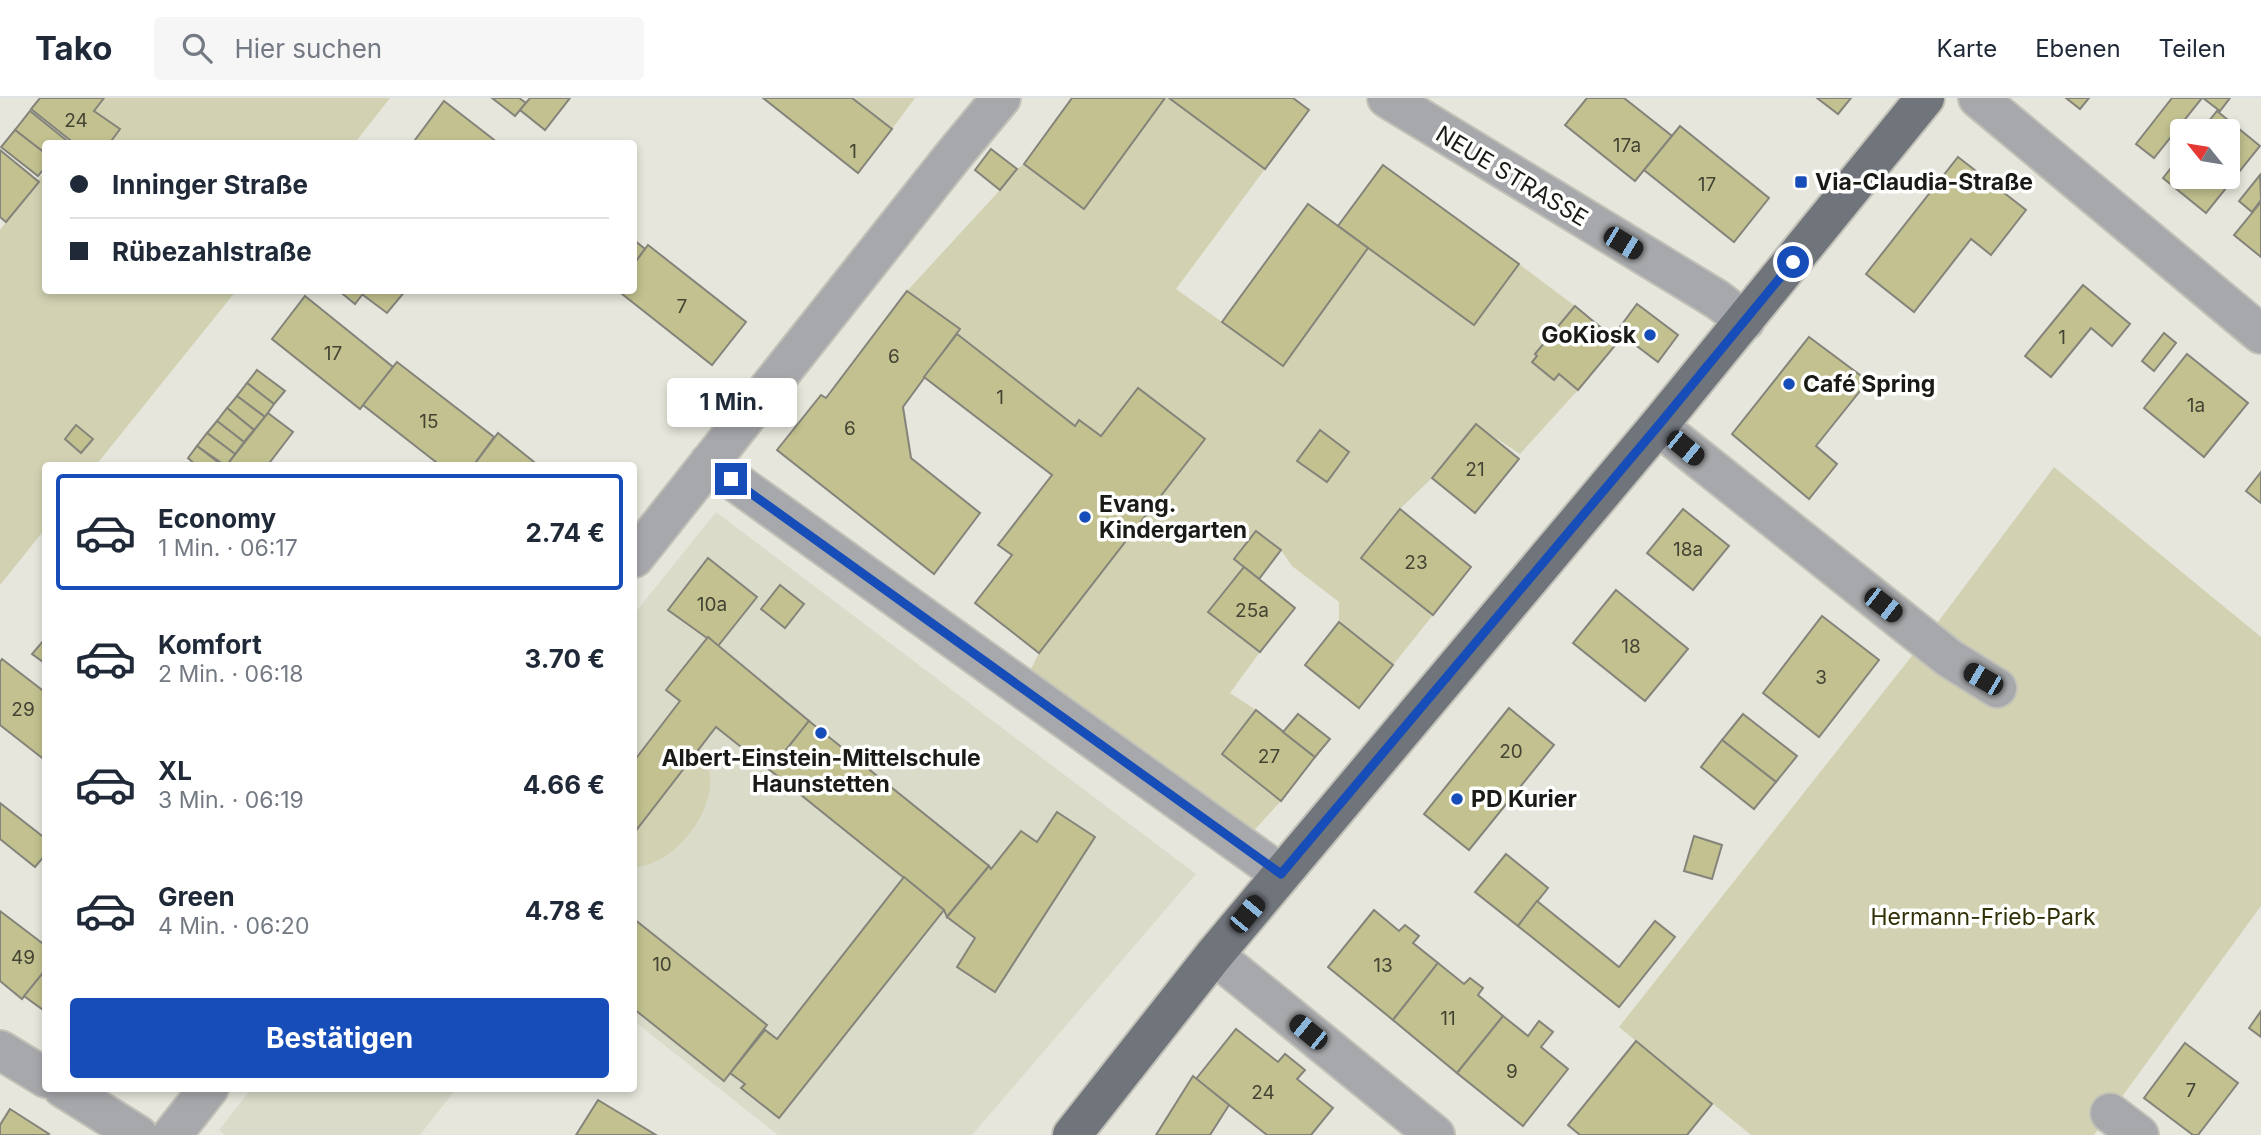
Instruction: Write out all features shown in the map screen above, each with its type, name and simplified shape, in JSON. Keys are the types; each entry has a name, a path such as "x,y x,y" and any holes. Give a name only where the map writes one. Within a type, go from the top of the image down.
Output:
{"main road":[{"path":"1072,1135 1214,955 1658,426 1925,98"}],"street":[{"path":"637,554 1001,98"},
{"name":"NEUE STRASSE","path":"1387,98 1718,300 1745,321"},
{"path":"1978,98 2261,334"},
{"path":"1658,426 1807,528 1950,658 1997,688"},
{"path":"709,463 1281,874"},
{"path":"1214,955 1435,1135"},
{"path":"0,1050 42,1076"},
{"path":"69,1092 138,1135"},
{"path":"172,1135 206,1092"}],"shaded area":[{"name":"Albert-Einstein-Mittelschule Haunstetten","path":"716,512 1196,874 972,1135 778,1135 637,1023 637,610"},
{"path":"249,1092 454,1092 420,1135 225,1135 219,1130"}],"green space":[{"path":"104,98 390,98 357,140 111,140 119,129 94,111"},
{"path":"852,98 915,98 892,129"},
{"path":"1165,98 1169,98 1265,169 1176,289 1282,365 1368,248 1519,264 1575,306 1538,356 1578,390 1520,454 1476,425 1432,478 1400,509 1361,557 1433,615 1393,665 1339,622 1339,602 1292,566 1281,550 1256,531 1234,558 1244,567 1209,612 1260,652 1230,693 1256,710 1222,754 1281,801 1250,835 1030,671 1039,653 1204,438 1139,388 1101,436 1080,420 1075,426 957,334 960,329 907,291 1024,164 1084,208"},
{"path":"42,175 42,294 234,294 98,462 42,462 42,533 0,585 0,230"},
{"name":"Hermann-Frieb-Park","path":"2054,467 2261,637 2261,906 2094,1135 1751,1135 1619,1027 1926,638"},
{"path":"697,753 710,772 709,790 698,821 688,835 663,858 637,866 637,829"}],"building":[{"path":"40,98 104,98 94,111 120,129 112,140 70,140 31,109"},
{"path":"492,98 519,98 526,103 515,116"},
{"path":"530,98 570,98 545,130 520,110"},
{"path":"763,98 852,98 892,129 858,173"},
{"path":"1072,98 1165,98 1084,209 1024,164"},
{"path":"1169,98 1293,98 1309,110 1265,169"},
{"path":"1587,98 1624,98 1672,136 1635,181 1565,125"},
{"path":"1817,98 1851,98 1838,114"},
{"path":"2066,98 2089,98 2080,109"},
{"path":"2172,98 2202,98 2185,119 2170,119 2170,138 2154,158 2136,144"},
{"path":"2203,98 2230,98 2220,111"},
{"path":"444,101 494,140 415,140"},
{"path":"30,111 66,140 42,140 42,151 15,130"},
{"path":"2217,111 2227,119 2211,119"},
{"path":"1680,126 1769,198 1734,242 1644,170"},
{"path":"15,130 42,151 42,171 38,176 1,147"},
{"path":"2240,130 2260,146 2240,171"},
{"path":"991,149 1017,169 1000,190 975,170"},
{"path":"0,150 39,182 6,222 0,217"},
{"path":"1958,157 2026,210 1991,255 1971,239 1914,312 1866,274"},
{"path":"1383,165 1519,264 1474,325 1338,226"},
{"path":"2170,169 2170,184 2163,178"},
{"path":"2260,175 2261,200 2252,212 2239,201"},
{"path":"2177,189 2225,189 2206,213"},
{"path":"2261,202 2261,257 2234,235"},
{"path":"1308,204 1368,248 1283,366 1222,322"},
{"path":"637,242 645,249 637,260"},
{"path":"648,245 746,322 712,365 622,294 637,294 637,260"},
{"path":"2083,285 2130,324 2112,346 2091,328 2051,377 2025,356"},
{"path":"907,291 960,329 903,407 911,458 980,513 934,574 777,450 821,395 826,398"},
{"path":"343,294 363,294 355,304"},
{"path":"364,294 403,294 387,313"},
{"path":"305,296 393,367 360,409 272,339"},
{"path":"1637,304 1678,335 1658,362 1617,331"},
{"path":"1575,306 1618,342 1578,390 1559,374 1554,380 1532,362 1537,356 1535,354"},
{"path":"2164,333 2176,343 2154,371 2142,361"},
{"path":"957,334 1075,426 1079,420 1101,436 1138,388 1205,439 1039,653 975,603 1012,555 998,545 1052,475 924,377"},
{"path":"1809,337 1868,381 1816,446 1837,464 1809,499 1732,434"},
{"path":"2187,354 2248,403 2204,457 2144,408"},
{"path":"397,362 494,437 476,462 436,462 363,405"},
{"path":"257,370 285,391 274,404 247,383"},
{"path":"247,383 274,404 265,417 237,396"},
{"path":"237,396 265,417 254,430 227,408"},
{"path":"227,408 254,430 244,442 217,421"},
{"path":"268,413 293,432 270,462 229,462"},
{"path":"217,421 244,442 235,454 207,433"},
{"path":"1476,424 1519,459 1475,513 1432,478"},
{"path":"76,425 93,439 81,453 65,439"},
{"path":"1320,430 1349,452 1327,482 1297,461"},
{"path":"207,433 235,454 229,462 220,462 197,446"},
{"path":"498,433 534,462 476,462"},
{"path":"197,446 218,462 192,462 188,458"},
{"path":"2261,472 2261,503 2246,491"},
{"path":"1400,509 1471,567 1433,615 1361,558"},
{"path":"1683,509 1729,546 1693,590 1647,553"},
{"path":"1256,531 1281,550 1259,579 1234,559"},
{"path":"708,558 757,597 718,646 668,610"},
{"path":"1244,567 1295,608 1260,652 1208,612"},
{"path":"780,585 804,604 785,628 761,609"},
{"path":"1616,590 1688,649 1645,701 1573,643"},
{"path":"1822,616 1879,660 1819,737 1763,693"},
{"path":"1339,622 1393,665 1359,708 1305,665"},
{"path":"708,637 809,721 770,770 716,727 637,829 637,757 680,701 666,690"},
{"path":"42,642 42,661 32,654"},
{"path":"2,659 42,690 42,758 0,725"},
{"path":"1509,708 1554,745 1469,850 1424,814"},
{"path":"1256,710 1315,757 1281,801 1222,754"},
{"path":"1298,714 1330,739 1315,757 1283,732"},
{"path":"1743,714 1797,756 1776,782 1722,740"},
{"path":"809,721 989,866 947,917 944,910 770,770"},
{"path":"1722,740 1776,782 1754,809 1701,767"},
{"path":"0,803 42,836 42,859 35,867 0,839"},
{"path":"1057,812 1095,837 995,992 957,967 975,938 947,917 1021,831 1037,842"},
{"path":"1694,836 1722,845 1712,879 1684,871"},
{"path":"1506,854 1548,888 1518,926 1475,892"},
{"path":"904,877 944,910 779,1118 741,1088 745,1084 730,1073 765,1030 777,1039"},
{"path":"1537,901 1619,967 1655,921 1675,937 1619,1007 1518,926"},
{"path":"1374,910 1399,931 1405,925 1419,936 1413,943 1438,963 1393,1020 1328,967"},
{"path":"0,911 42,943 42,974 22,999 0,981"},
{"path":"637,921 767,1025 724,1081 637,1011"},
{"path":"1438,963 1464,984 1470,978 1483,988 1478,995 1503,1016 1457,1073 1393,1020"},
{"path":"42,974 42,1009 24,996"},
{"path":"2261,1011 2261,1037 2249,1028"},
{"path":"1503,1016 1528,1036 1539,1021 1553,1032 1541,1047 1568,1069 1523,1126 1457,1073"},
{"path":"1236,1029 1278,1062 1285,1054 1305,1070 1297,1079 1333,1108 1311,1135 1267,1135 1196,1079"},
{"path":"1636,1041 1712,1104 1687,1135 1580,1135 1568,1125"},
{"path":"2185,1043 2238,1083 2198,1135 2193,1135 2144,1098"},
{"path":"1193,1076 1229,1105 1210,1135 1156,1135"},
{"path":"598,1100 656,1135 576,1135"},
{"path":"10,1109 49,1134 0,1135 0,1125"}],"place":[{"name":"Via-Claudia-Straße","path":"1801,182"},
{"name":"GoKiosk","path":"1650,335"},
{"name":"Café Spring","path":"1789,384"},
{"name":"Evang. Kindergarten","path":"1085,517"},
{"name":"Albert-Einstein-Mittelschule Haunstetten","path":"821,733"},
{"name":"PD Kurier","path":"1457,799"}],"route":[{"path":"731,479 1281,874 1793,262"}]}
